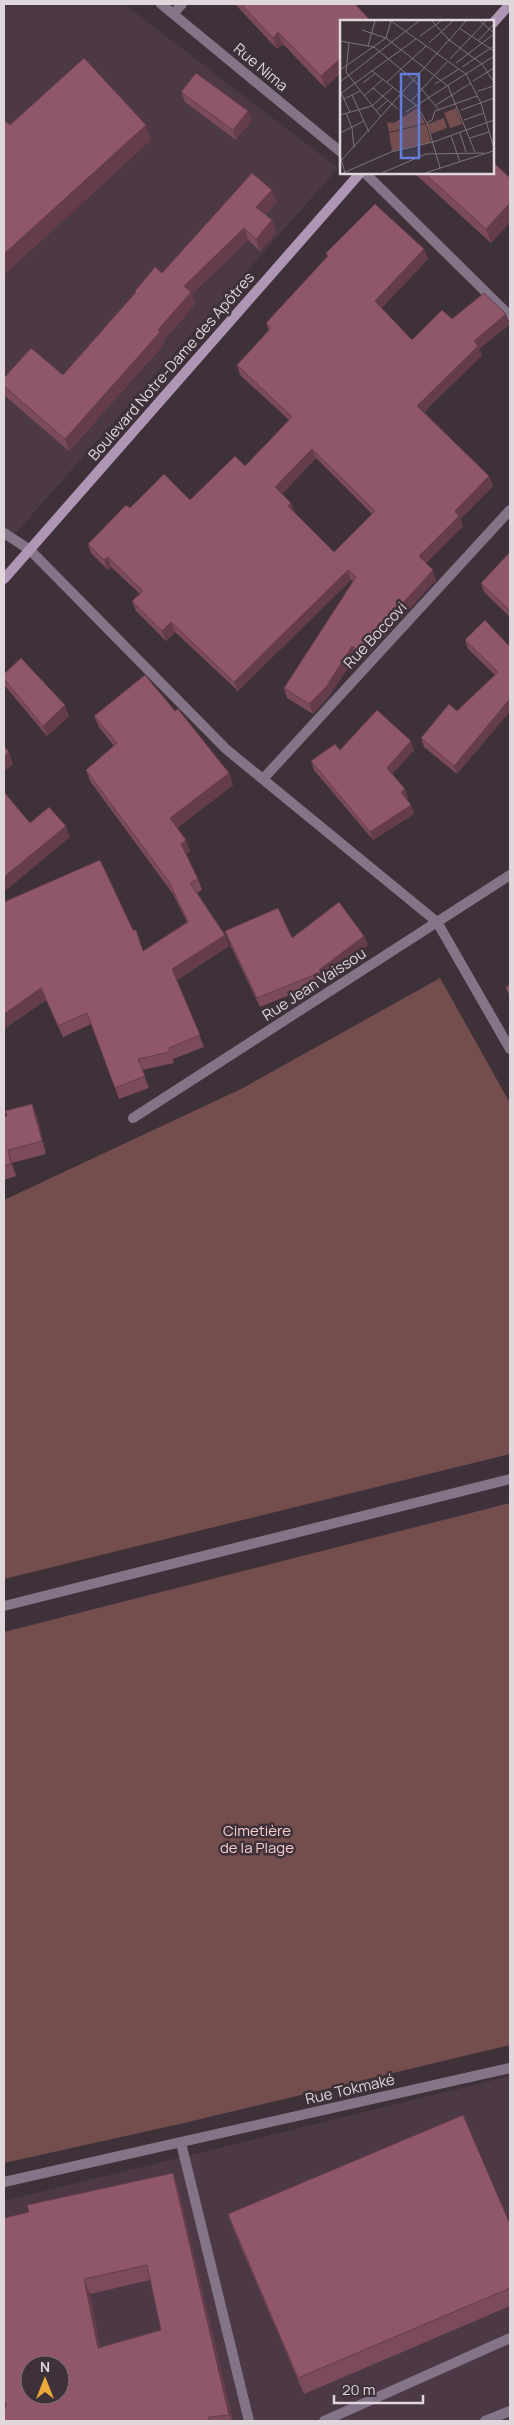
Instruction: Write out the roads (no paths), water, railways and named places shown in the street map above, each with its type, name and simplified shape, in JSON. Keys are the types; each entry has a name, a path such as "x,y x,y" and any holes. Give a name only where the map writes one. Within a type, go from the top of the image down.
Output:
{"street":[{"name":"Rue Nima","path":"161,4 174,12 340,152"},
{"path":"174,12 182,4"},
{"path":"494,22 510,4"},
{"name":"Boulevard Notre-Dame des Apôtres","path":"4,580 361,174"},
{"path":"365,174 510,316"},
{"name":"Rue Boccovi","path":"263,779 510,510"},
{"path":"4,533 30,550 226,749 437,922 510,1049"},
{"name":"Rue Jean Vaissou","path":"134,1118 510,875"},
{"path":"4,1606 510,1479"},
{"name":"Rue Tokmaké","path":"4,2182 510,2068"},
{"path":"181,2143 249,2421"},
{"path":"324,2421 510,2338"},
{"path":"484,2421 510,2411"}],"park label":[{"name":"Cimetière de la Plage","path":"257,1838"}]}
